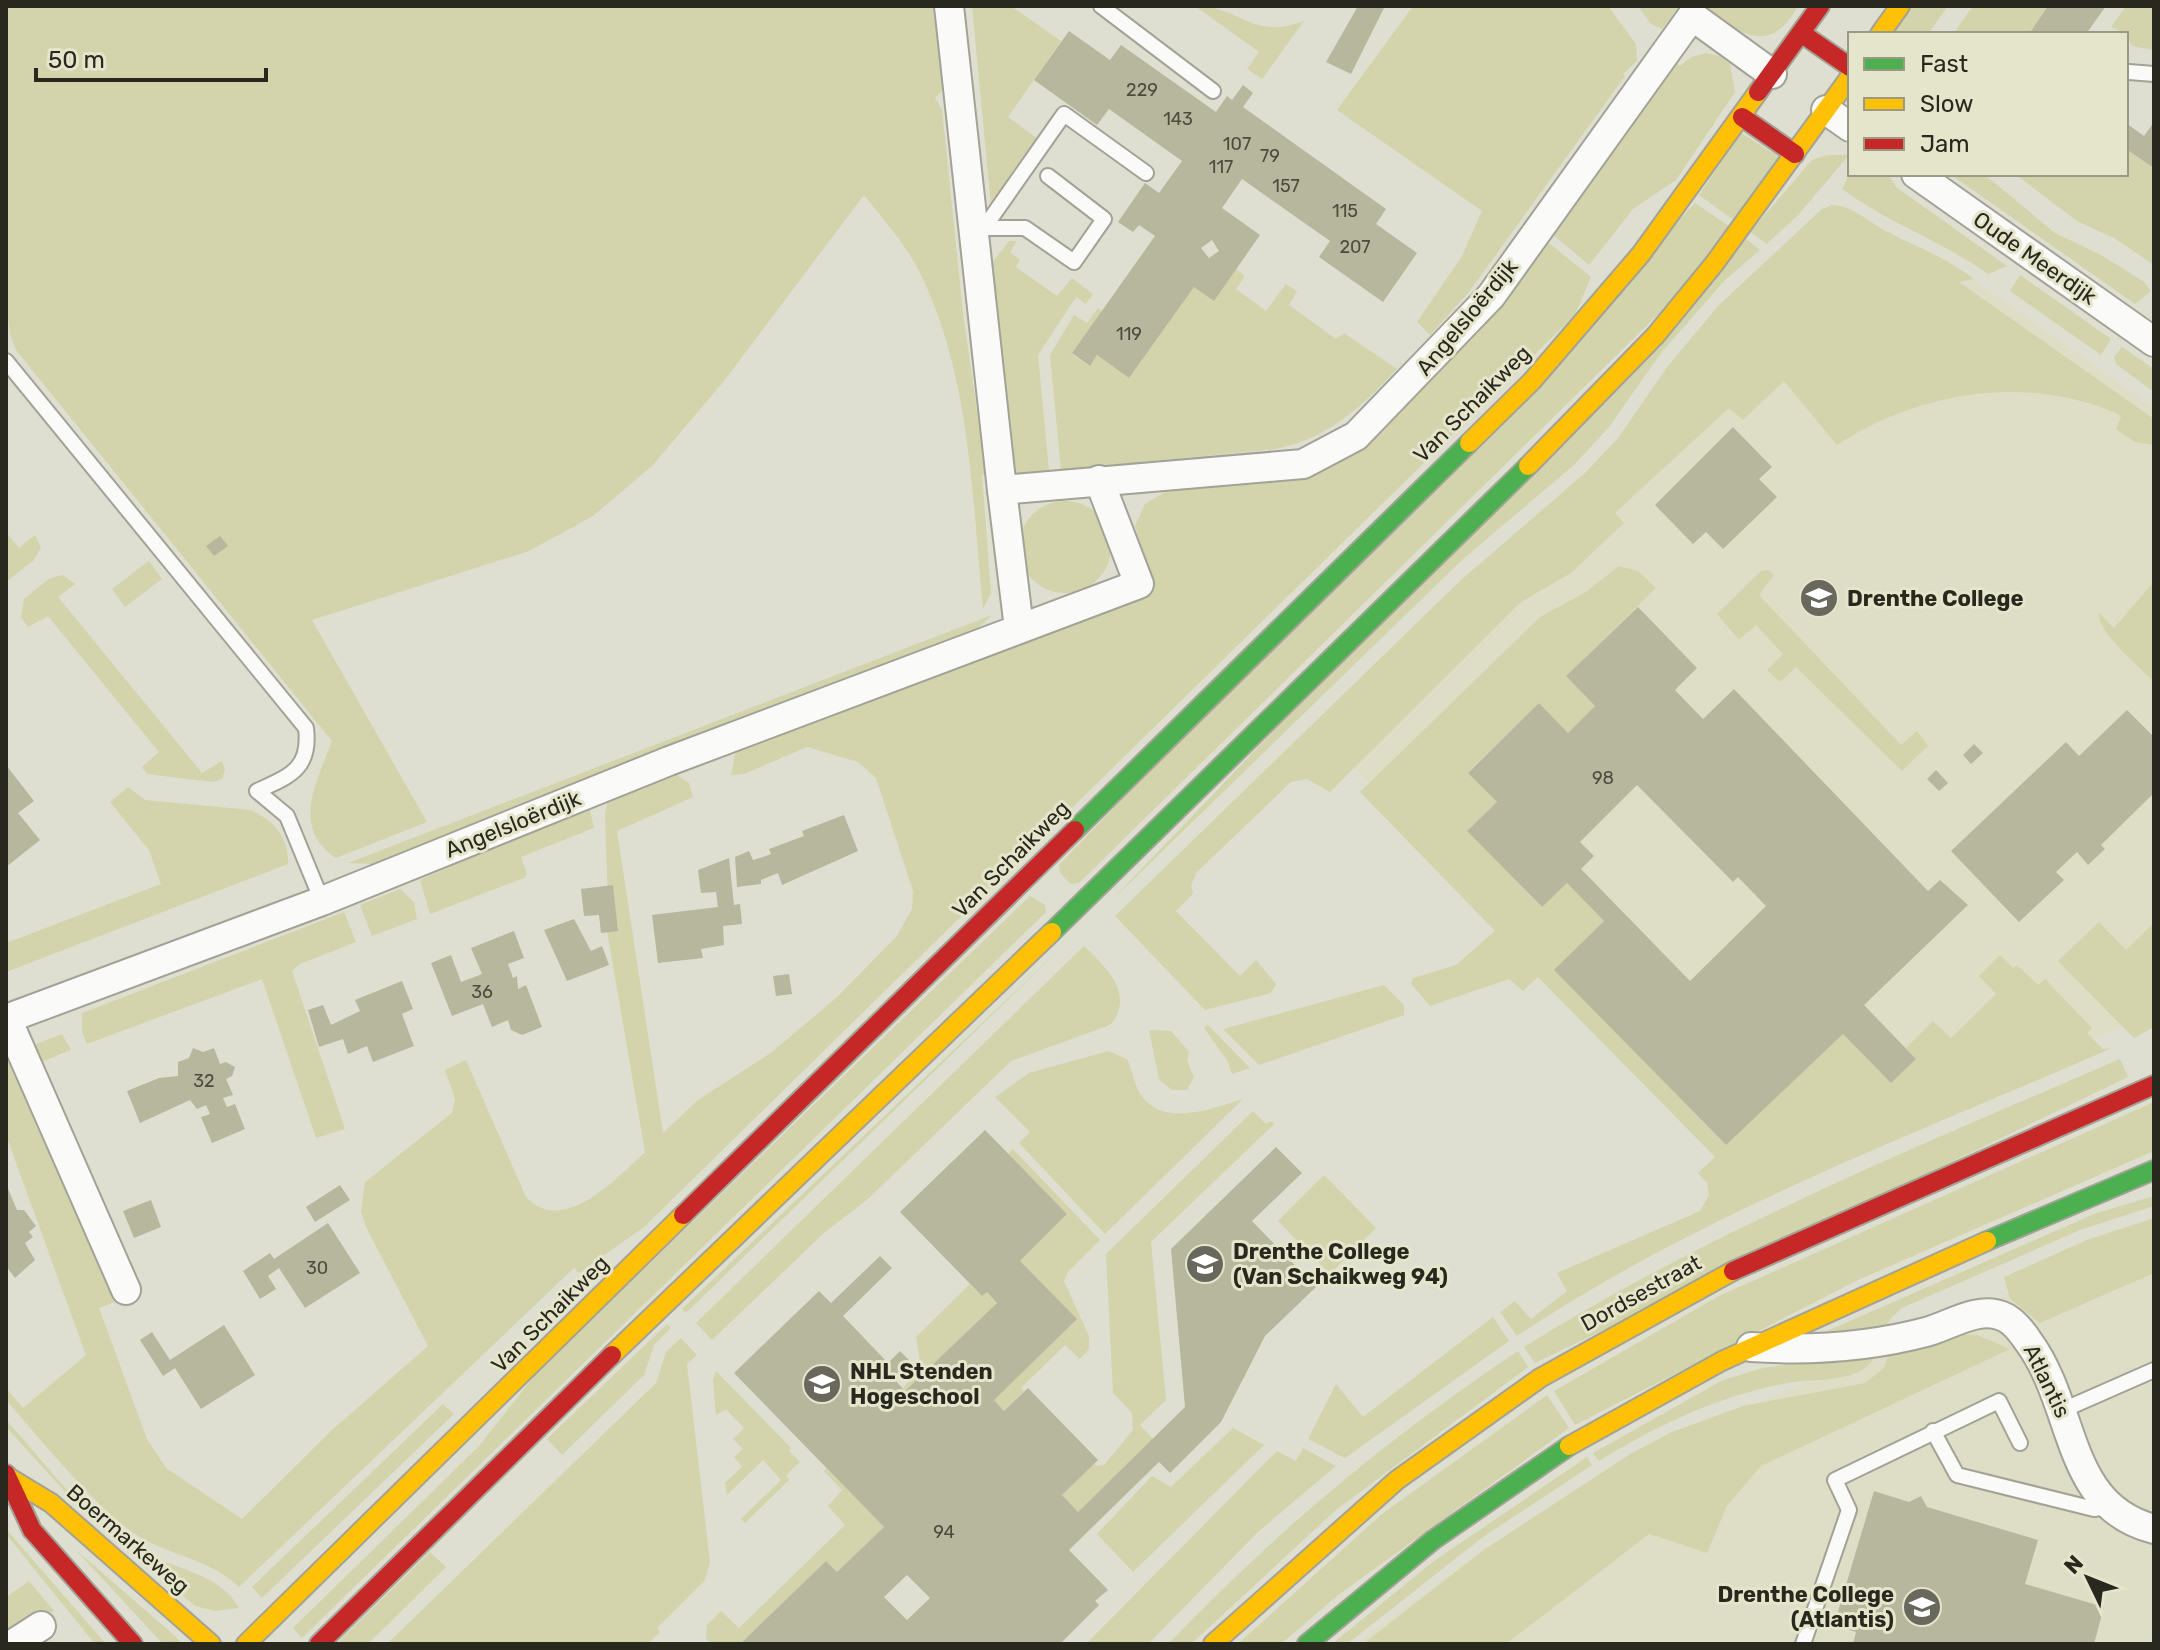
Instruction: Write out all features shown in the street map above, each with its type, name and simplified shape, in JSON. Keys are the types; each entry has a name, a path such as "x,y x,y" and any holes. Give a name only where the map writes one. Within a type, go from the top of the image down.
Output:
{"street":[{"path":"949,6 979,228 1002,490 1019,628"},
{"name":"Van Schaikweg","path":"246,1644 1532,381 1641,254 1820,6"},
{"path":"1881,32 1900,6"},
{"name":"Angelsloërdijk","path":"1002,490 1303,464 1331,452 1381,414 1491,296 1692,16 1772,74"},
{"path":"1801,33 1848,66"},
{"path":"319,1644 652,1316 1197,793 1554,442 1655,336 1848,80"},
{"path":"1826,110 1848,126"},
{"path":"1742,117 1795,154"},
{"name":"Oude Meerdijk","path":"1919,176 2154,342"},
{"name":"Angelsloërdijk","path":"126,1290 6,1019 322,901 669,761 1139,584 1099,480"},
{"name":"Dordsestraat","path":"1213,1644 1397,1480 1540,1378 1721,1276 2154,1085"},
{"path":"1307,1644 1446,1529 1557,1453 1660,1393 1751,1347 2154,1170"},
{"name":"Atlantis","path":"1751,1347 1803,1351 1888,1342 1978,1314 2000,1315 2024,1335 2037,1353 2063,1410 2090,1486 2108,1507 2132,1523 2154,1529"},
{"name":"Boermarkeweg","path":"7,1476 32,1530 133,1644"},
{"name":"Boermarkeweg","path":"7,1476 51,1503 211,1644"},
{"path":"13,1644 41,1626"}],"lane":[{"path":"1101,6 1213,91"},
{"path":"2129,72 2154,74"},
{"path":"979,228 1064,114 1146,173"},
{"path":"979,228 1025,228 1074,262 1104,219 1048,176"},
{"path":"6,361 306,728 308,746 295,774 257,791 287,816 322,901"},
{"path":"2063,1410 2154,1370"},
{"path":"1803,1644 1849,1510 1835,1480 1999,1401 2020,1443"},
{"path":"1933,1431 1957,1475 2094,1509 2108,1507"}],"shaded area":[{"path":"6,6 943,6 951,82 935,98 942,109 963,313 986,474 982,475 991,593 983,609 967,439 950,355 938,314 921,275 895,234 864,195 724,381 652,466 593,516 529,551 312,620 427,822 336,858 322,846 311,818 315,788 332,741 16,350 10,334 6,300"},
{"path":"972,6 1011,6 1061,41 1008,117 1038,139 991,206"},
{"path":"1195,6 1211,7 1271,27 1304,21 1262,79 1247,69 1259,52"},
{"path":"1413,6 1608,6 1636,44 1637,61 1623,74 1625,76 1469,292 1430,335 1417,322 1462,256 1482,211 1337,110"},
{"path":"1638,6 1680,6 1662,29 1651,24"},
{"path":"1708,6 1798,6 1778,31 1756,36 1733,28 1708,11"},
{"path":"1912,6 1948,6 1929,32 1893,32"},
{"path":"1973,6 2048,6 2030,32 1954,32"},
{"path":"2126,6 2154,6 2154,50 2132,46 2128,32 2111,27"},
{"path":"1707,53 1719,56 1730,64 1735,92 1676,180 1633,209 1589,265 1550,232 1675,62 1680,66 1691,57"},
{"path":"1741,133 1781,158 1736,222 1699,195"},
{"path":"2128,150 2154,168 2154,265 2114,238 2077,221 2018,176 2128,176"},
{"path":"1827,155 1848,155 1798,215 1767,244 1750,232 1812,160"},
{"path":"1848,176 1889,176 1896,187 2007,266 1988,274 1842,189"},
{"path":"1953,176 1986,176 2055,233 2103,256 2144,282 2151,291 2135,304"},
{"path":"1695,203 1732,228 1689,284 1079,883 1071,884 1060,873 1059,865"},
{"path":"1832,205 1853,211 1974,279 1959,282 2154,419 2154,445 2135,442 2116,429 2121,417 2118,414 2047,394 1974,394 1938,401 1903,412 1837,445 1784,381 1743,420 1729,408 1615,513 1624,523 1571,573 1521,602 1330,792 1307,779 1291,782 1197,872 1191,885 1193,894 1176,911 1240,976 1256,960 1276,984 1271,993 1205,1010 1115,916 1461,580 1585,473 1618,438 1668,366 1719,305 1822,209"},
{"path":"1745,238 1760,250 1725,280 1661,353 1609,427 1574,465 1462,560 1110,902"},
{"path":"1544,239 1591,277 1575,315 644,1227 579,1273 574,1268 239,1587 216,1570 153,1544 124,1526 70,1473 6,1400 6,1388 23,1408 86,1355 6,1135 6,1045 123,1299 99,1308 147,1439 166,1468 242,1519 332,1430 428,1346 361,1212 365,1182 452,1113 455,1099 445,1070 466,1060 526,1197 541,1208 556,1210 573,1207 589,1199 645,1152 604,913 608,907 605,814 608,799 674,773 689,783 693,797 617,831 663,1133 698,1100 772,1052 836,998 897,936 912,909 913,891 876,778 858,762 807,747 744,774 731,775 736,749 1154,587 1135,526 1145,504 1167,491 1280,477 1332,460 1357,447 1383,429 1489,315"},
{"path":"1009,241 1017,241 1010,252 1020,260 1016,267 1057,296 1072,278 1093,294 1086,304 1076,297 1038,355 1049,471 1013,474 991,264"},
{"path":"1236,269 1245,276 1236,289 1266,311 1286,284 1297,291 1289,305 1336,339 1344,333 1397,369 1342,420 1294,444 1275,449 1061,470 1050,355 1074,315 1087,323 1098,308 1102,311 1072,354 1089,366 1097,355 1129,378 1194,287"},
{"path":"2020,275 2111,339 2101,355 2010,291"},
{"name":"Drenthe College","path":"1974,280 2154,408 2154,1012 1763,1186 1333,745 1745,372"},
{"path":"2122,347 2154,369 2154,392 2116,364 2114,357"},
{"path":"1065,501 1082,505 1097,515 1107,530 1111,547 1107,564 1097,579 1082,589 1065,593 1048,589 1033,579 1023,564 1019,547 1023,530 1033,515 1048,505"},
{"path":"6,532 19,548 35,535 41,547 34,560 6,582"},
{"path":"149,561 162,579 125,607 112,589"},
{"path":"1619,566 1638,571 1656,588 1566,676 1595,706 1568,733 1539,703 1468,772 1497,802 1467,831 1541,907 1567,883 1604,921 1555,970 1725,1145 1843,1034 1891,1083 1916,1059 1906,1048 1933,1021 1951,1038 1996,994 1979,976 2000,955 2013,968 2017,965 2038,985 2045,979 2092,1028 2087,1033 2103,1049 2112,1048 1732,1214 1587,1292 1517,1336 1500,1312 1515,1301 1531,1319 1567,1291 1557,1273 1700,1211 1709,1195 1707,1183 1698,1173 1715,1157 1538,977 1523,991 1509,979 1430,1006 1411,984 1413,978 1456,965 1495,931 1360,792 1540,617 1586,592"},
{"path":"1768,570 1774,575 1759,595 1901,745 1917,731 1928,746 1902,771 1796,667 1780,682 1767,670 1783,654 1756,625 1739,640 1717,614 1761,571"},
{"path":"63,575 75,584 58,597 202,773 222,761 225,770 222,779 213,782 147,774 142,767 159,752 48,616 28,627 21,617 24,599 50,578"},
{"path":"2154,582 2154,682 2104,629 2099,613 2114,628"},
{"path":"992,615 979,627 372,864 348,863"},
{"path":"128,787 145,800 251,810 273,824 283,838 288,864 6,972 6,943 161,884 149,850 110,802"},
{"path":"589,806 594,828 521,857 527,874 524,878 430,914 420,880"},
{"path":"400,889 414,902 417,919 372,936 360,905"},
{"path":"1030,896 1045,905 1046,912 302,1638 293,1628 479,1446 539,1370"},
{"path":"344,912 356,942 300,964 292,971 345,1129 316,1138 262,979 87,1044 82,1032 82,1013"},
{"path":"2099,922 2126,950 2154,923 2154,1027 2134,1038 2058,961"},
{"path":"1065,944 686,1313 682,1309"},
{"path":"1084,946 1109,972 1119,992 1117,1014 1110,1025 1011,1061 868,1199 824,1233 712,1340 696,1323"},
{"path":"1384,985 1404,1005 1404,1015 1259,1065 1223,1029"},
{"path":"1208,1025 1250,1068 1232,1074 1227,1060 1204,1028"},
{"path":"1149,1030 1171,1031 1189,1052 1187,1061 1194,1077 1187,1090 1172,1090 1159,1079"},
{"path":"62,1034 71,1050 36,1064 29,1047"},
{"path":"1108,1051 1127,1059 1138,1090 1147,1102 1159,1110 1186,1113 1243,1099 1105,1234 1019,1143 1030,1132 995,1097 1029,1073"},
{"path":"2120,1059 2128,1077 1535,1363 1524,1347 1668,1265 1816,1192"},
{"path":"2154,1102 2154,1151 1858,1280 1575,1425 1554,1391 1719,1296"},
{"path":"1253,1111 1266,1124 1271,1121 1274,1124 1151,1242 1166,1400 1140,1425 1153,1439 1078,1512 1062,1495 1094,1463 1097,1466 1105,1464 1133,1430 1132,1413 1113,1393 1106,1254"},
{"path":"1013,1149 1100,1240 1068,1272 1064,1281 1089,1336 1089,1349 1080,1359 1065,1345 1021,1388 1024,1391 1004,1411 994,1400 1020,1261 1067,1214 1008,1154"},
{"path":"1324,1175 1376,1228 1330,1274 1278,1221"},
{"path":"2154,1196 2154,1206 2080,1230 1902,1308 1890,1319 1883,1333 1809,1339 2094,1214"},
{"path":"2154,1218 2154,1273 2040,1323 2010,1299 2004,1277 2087,1240"},
{"path":"2154,1231 2154,1644 1356,1644 1476,1555 1687,1434"},
{"path":"970,1284 982,1296 987,1292 997,1303 905,1391 903,1388 921,1367 916,1337"},
{"path":"1493,1317 1509,1341 1345,1458 1308,1439 1336,1384 1363,1417"},
{"path":"667,1324 671,1328 654,1345 644,1375 562,1455 547,1439"},
{"path":"1955,1334 1977,1335 2010,1349 1761,1466 1727,1506 1707,1553 1649,1534 1506,1644 1363,1644 1485,1549 1632,1453 1672,1432 1743,1406 1865,1383 1884,1368 1890,1351"},
{"path":"681,1338 697,1355 687,1364 710,1562 705,1580 657,1628 660,1632 648,1644 387,1644 656,1383 666,1352"},
{"path":"1518,1351 1528,1367 1336,1510 1191,1644 1168,1644 1292,1524 1378,1452"},
{"path":"1876,1353 1870,1363 1851,1375 1788,1383 1737,1396 1666,1424 1599,1461 1593,1453 1723,1380 1763,1368"},
{"path":"716,1371 791,1448 789,1451 800,1462 786,1475 789,1480 745,1523 741,1519 781,1480 763,1460 727,1495 725,1483 742,1467 734,1457 743,1449 733,1439 744,1428 726,1409 716,1415 713,1380"},
{"path":"1547,1395 1569,1428 1337,1596 1281,1644 1238,1644 1382,1514"},
{"path":"443,1404 454,1414 262,1598 252,1587"},
{"path":"6,1420 83,1507 117,1537 146,1555 206,1578 230,1596 239,1608 215,1611 195,1606 79,1507 6,1427"},
{"path":"1233,1428 1264,1445 1133,1572 1097,1534 1152,1476 1171,1487"},
{"path":"1303,1448 1336,1466 1258,1532 1148,1644 1086,1644 1277,1451 1296,1461"},
{"path":"1587,1457 1592,1465 1483,1537 1347,1644 1332,1644 1434,1561"},
{"path":"826,1468 884,1527 837,1572 826,1561 740,1644 711,1644 706,1639 707,1625 721,1611 739,1628 845,1525 828,1506 842,1490 824,1471"},
{"path":"6,1529 106,1644 95,1644 6,1534"},
{"path":"75,1549 175,1636 182,1644 163,1644"},
{"path":"430,1552 446,1567 368,1644 336,1644"},
{"path":"29,1581 54,1611 6,1635 6,1597"}],"building":[{"path":"1358,6 1385,6 1351,74 1326,62"},
{"path":"2048,6 2106,6 2087,32 2030,32"},
{"path":"1069,31 1110,60 1121,45 1216,112 1227,96 1232,100 1243,85 1253,93 1243,107 1386,209 1376,224 1417,253 1383,302 1319,257 1330,241 1242,179 1222,208 1260,235 1214,301 1194,287 1129,378 1097,355 1090,366 1072,353 1155,236 1139,225 1133,232 1118,222 1145,183 1159,193 1182,161 1109,109 1097,125 1034,80","holes":["1212,240 1219,251 1209,258 1201,248"]},
{"path":"2154,122 2154,168 2128,150 2128,124 2144,136"},
{"path":"1733,427 1772,467 1759,479 1777,497 1723,549 1706,532 1693,544 1655,505"},
{"path":"220,536 228,546 214,556 206,546"},
{"path":"1638,607 1697,668 1675,690 1703,719 1734,689 1928,891 1940,880 1968,905 1864,1005 1916,1059 1891,1083 1843,1034 1726,1145 1554,970 1604,921 1567,883 1542,907 1467,831 1497,802 1468,773 1539,703 1568,733 1595,706 1566,676","holes":["1637,785 1733,882 1738,877 1766,906 1690,981 1581,869 1594,856 1580,842"]},
{"path":"2127,710 2154,737 2154,793 2101,845 2105,849 2088,865 2077,852 2056,872 2064,880 2019,922 1951,851 2066,742 2079,756"},
{"path":"1974,744 1983,753 1971,764 1963,755"},
{"path":"6,765 34,801 18,813 40,840 6,867"},
{"path":"1936,770 1948,783 1939,791 1927,779"},
{"path":"844,815 858,851 782,885 778,873 761,880 761,884 737,887 735,857 749,851 753,860 771,854 769,849 804,836 802,831"},
{"path":"729,858 734,905 740,904 742,924 723,926 724,945 701,949 703,958 658,963 652,915 718,907 716,892 701,893 698,870"},
{"path":"613,885 618,931 601,933 599,915 584,916 581,889"},
{"path":"574,919 591,951 602,946 609,965 567,981 544,930"},
{"path":"514,931 524,958 508,964 513,978 517,976 518,989 526,985 542,1027 522,1035 511,1030 508,1020 492,1027 483,1004 452,1016 431,963 451,955 461,982 482,974 471,948"},
{"path":"789,974 792,994 776,996 773,976"},
{"path":"402,981 413,1009 402,1014 414,1046 373,1062 367,1046 348,1054 343,1039 319,1047 308,1010 323,1005 331,1025 360,1011 355,1000"},
{"path":"193,1048 203,1052 214,1048 220,1064 226,1062 235,1067 232,1076 226,1079 233,1095 223,1098 227,1107 235,1104 245,1129 212,1143 201,1117 210,1114 206,1105 197,1109 190,1100 140,1123 127,1091 159,1078 178,1076 178,1062 189,1058"},
{"name":"NHL Stenden Hogeschool","path":"985,1130 1067,1214 1020,1261 1077,1319 994,1400 1004,1411 1028,1388 1098,1460 1062,1495 1078,1512 1185,1407 1171,1249 1276,1147 1302,1173 1252,1221 1316,1287 1265,1336 1221,1422 1170,1473 1159,1462 1069,1550 1108,1590 1095,1601 1099,1605 1060,1644 740,1644 826,1561 837,1572 884,1527 734,1373 819,1291 831,1303 880,1256 892,1268 843,1316 888,1363 900,1351 913,1364 896,1381 905,1391 997,1303 987,1292 982,1296 900,1212","holes":["907,1575 930,1598 907,1620 884,1597"]},
{"path":"6,1184 17,1210 24,1210 36,1226 29,1232 33,1237 25,1243 35,1260 15,1278 6,1266"},
{"path":"340,1185 350,1200 315,1222 306,1207"},
{"path":"151,1200 161,1227 134,1238 123,1211"},
{"path":"328,1223 360,1273 305,1308 279,1268 268,1276 276,1289 260,1299 243,1271 270,1253 274,1259"},
{"path":"224,1325 255,1375 201,1409 175,1368 163,1376 140,1340 152,1332 170,1360"},
{"path":"1874,1491 1909,1502 1921,1496 1927,1507 2038,1540 2025,1584 2104,1607 2094,1644 1853,1644 1856,1632 1834,1625"}],"traffic: fast":[{"path":"1075,830 1469,443"},
{"path":"1052,932 1528,466"},
{"path":"1987,1241 2154,1170"},
{"path":"1307,1644 1433,1540 1569,1446"}],"traffic: slow":[{"path":"1881,32 1900,6"},
{"path":"1528,466 1655,336 1714,264 1848,80"},
{"path":"1469,443 1532,381 1641,254 1758,92"},
{"path":"612,1355 1052,932"},
{"path":"246,1644 683,1215"},
{"path":"1569,1446 1722,1361 1987,1241"},
{"path":"1213,1644 1397,1480 1540,1378 1733,1271"},
{"path":"8,1477 51,1503 211,1644"}],"traffic: jam":[{"path":"1758,92 1820,6"},
{"path":"1801,33 1848,66"},
{"path":"1742,117 1795,154"},
{"path":"683,1215 1075,830"},
{"path":"1733,1271 2154,1085"},
{"path":"319,1644 612,1355"},
{"path":"6,1474 32,1530 133,1644"}],"place":[{"name":"Drenthe College","path":"1819,598"},
{"name":"Drenthe College (Van Schaikweg 94)","path":"1205,1264"},
{"name":"NHL Stenden Hogeschool","path":"822,1384"},
{"name":"Drenthe College (Atlantis)","path":"1922,1607"}]}
